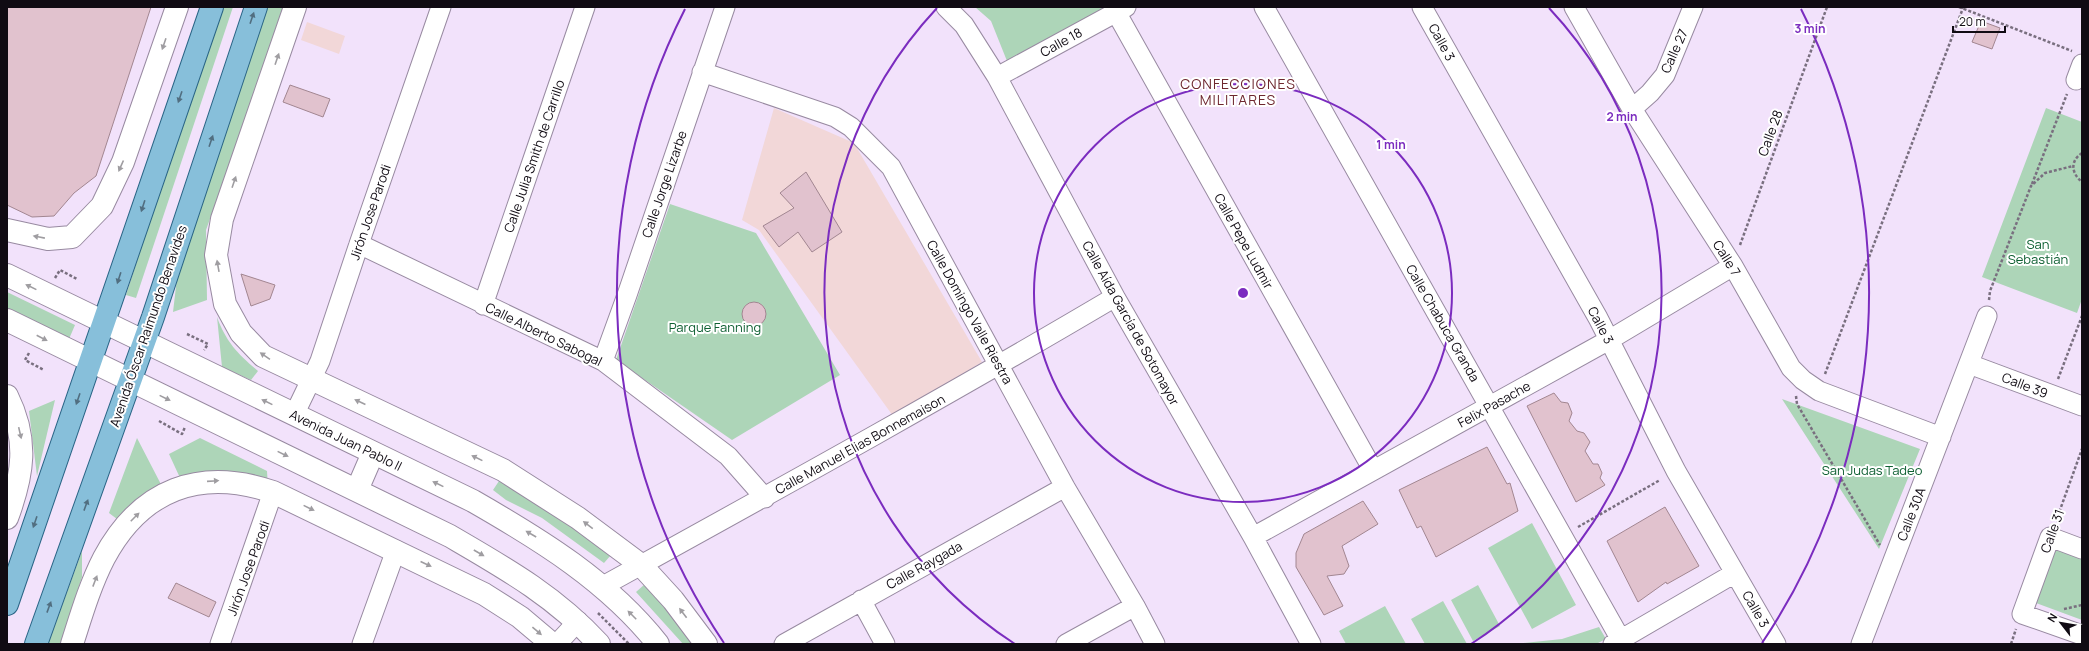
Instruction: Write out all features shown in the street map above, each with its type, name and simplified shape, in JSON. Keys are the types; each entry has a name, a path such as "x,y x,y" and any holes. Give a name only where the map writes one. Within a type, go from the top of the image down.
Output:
{"main road":[{"path":"7,604 104,323 156,166 212,7"},
{"name":"Avenida Óscar Raimundo Benavides","path":"36,644 144,341 256,7"}],"street":[{"path":"7,230 48,239 72,236 102,206 123,162 177,7"},
{"path":"295,7 222,219 216,255 225,304 241,333 263,356 503,470 578,518 641,566 673,600 706,644"},
{"name":"Jirón Jose Parodi","path":"294,415 312,380 441,7"},
{"name":"Calle Julia Smith de Carrillo","path":"483,305 585,7"},
{"name":"Calle Jorge Lizarbe","path":"603,361 725,7"},
{"name":"Calle Aída García de Sotomayor","path":"946,7 964,25 997,78 1115,297 1253,536 1311,644"},
{"name":"Calle Chabuca Granda","path":"1264,7 1490,406 1562,536 1617,642"},
{"name":"Calle 3","path":"1422,7 1609,340 1676,471 1776,644"},
{"name":"Calle 7","path":"1574,7 1632,109 1733,266 1791,368 1802,380 1819,391 1941,437"},
{"name":"Calle 27","path":"1632,109 1650,93 1665,75 1693,7"},
{"name":"Calle 18","path":"997,78 1121,10"},
{"name":"Calle Pepe Ludmir","path":"1121,10 1373,470"},
{"name":"Calle Domingo Valle Riestra","path":"702,72 835,117 851,127 873,147 890,167 1065,487 1136,606 1155,644"},
{"name":"Calle Alberto Sabogal","path":"359,244 483,305 603,361 728,456 765,498"},
{"name":"Felix Pasache","path":"1253,536 1609,340 1733,266"},
{"name":"Avenida Juan Pablo II","path":"7,275 473,501 512,523 545,543 603,586 658,644"},
{"name":"Calle Manuel Elias Bonnemaison","path":"603,586 765,498 999,366 1115,297"},
{"name":"Calle 30A","path":"1861,644 1987,316"},
{"path":"7,320 90,362 450,536 517,574 552,599 578,621 599,644"},
{"name":"Calle 39","path":"1969,364 2082,406"},
{"path":"7,396 14,411 23,445 22,473 7,518"},
{"path":"357,490 373,453"},
{"path":"72,644 104,559 122,530 146,506 175,489 199,482 224,480 250,484 273,492 396,550 484,594 520,617 552,644"},
{"name":"Calle Raygada","path":"784,644 1065,487"},
{"name":"Jirón Jose Parodi","path":"220,644 273,492"},
{"path":"2050,537 2082,548"},
{"name":"Calle 31","path":"2050,537 2022,614 2082,635"},
{"path":"362,644 396,550"},
{"path":"1617,642 1735,572"},
{"path":"861,600 885,644"},
{"path":"1066,644 1136,606"},
{"path":"557,644 578,621"}],"path":[{"name":"Calle 28","path":"1733,266 1827,7"},
{"path":"1819,391 1961,8 2078,65 1990,291 1987,316"},
{"path":"2082,153 2076,157 2073,166 2075,175 2082,182"},
{"path":"2031,186 2045,173 2073,166"},
{"path":"60,270 77,279"},
{"path":"2053,395 2082,316"},
{"path":"187,334 208,344"},
{"path":"25,360 44,370"},
{"path":"1791,368 1797,404 1892,564"},
{"path":"159,421 182,434"},
{"name":"Calle 31","path":"2050,537 2082,449"},
{"path":"1562,536 1676,471"}],"shaded area":[{"path":"307,22 345,36 339,54 301,40"},
{"path":"774,108 854,143 982,362 893,416 759,230 742,220"}],"green space":[{"path":"219,7 233,7 136,298 126,295"},
{"path":"267,7 286,7 206,230 207,300 173,312 177,278"},
{"path":"975,7 1106,7 1007,61 991,21"},
{"name":"San Sebastián","path":"2046,108 2082,122 2082,299 2077,313 1982,277"},
{"name":"Parque Fanning","path":"670,204 756,233 840,375 732,440 616,360"},
{"path":"7,292 75,325 66,346 7,316"},
{"path":"217,317 224,334 233,347 258,371 251,380 222,367"},
{"name":"San Judas Tadeo","path":"1782,399 1920,449 1879,549"},
{"path":"55,400 37,476 29,411"},
{"path":"137,438 166,494 121,522 109,513"},
{"path":"200,438 267,471 268,488 181,480 169,454"},
{"path":"499,481 547,508 611,555 604,563 542,518 506,500 493,490"},
{"path":"1532,523 1576,605 1532,629 1488,548"},
{"path":"2057,545 2082,555 2082,620 2036,603"},
{"path":"82,551 82,577 60,644 48,644"},
{"path":"645,584 696,644 683,644 636,592"},
{"path":"1478,585 1500,626 1473,641 1451,600"},
{"path":"1443,601 1467,644 1425,644 1411,619"},
{"path":"1385,606 1406,644 1346,644 1339,631"},
{"path":"1599,627 1606,639 1596,644 1513,644 1562,639"}],"building":[{"path":"7,7 151,7 96,176 74,193 54,216 32,217 7,205"},
{"path":"1981,21 2000,28 1992,49 1972,42"},
{"path":"290,85 330,99 323,117 283,102"},
{"path":"806,172 842,232 812,252 798,232 779,247 763,226 794,208 780,193"},
{"path":"241,274 275,285 270,299 251,306"},
{"path":"754,302 759,303 765,309 765,319 759,325 754,326 749,325 743,319 742,314 743,309 749,303"},
{"path":"1554,393 1561,402 1568,403 1572,413 1569,421 1577,431 1584,433 1590,442 1585,451 1593,464 1598,464 1602,473 1600,478 1605,485 1576,502 1527,406"},
{"path":"1487,447 1507,484 1510,483 1518,511 1436,557 1421,526 1417,528 1399,490"},
{"path":"1363,501 1378,524 1342,546 1349,566 1344,574 1327,576 1343,606 1324,615 1296,567 1296,553 1304,534"},
{"path":"1665,507 1699,566 1667,584 1666,582 1638,602 1607,541"},
{"path":"176,583 216,602 209,617 168,598"}],"district":[{"name":"CONFECCIONES MILITARES","path":"1238,92"}]}
